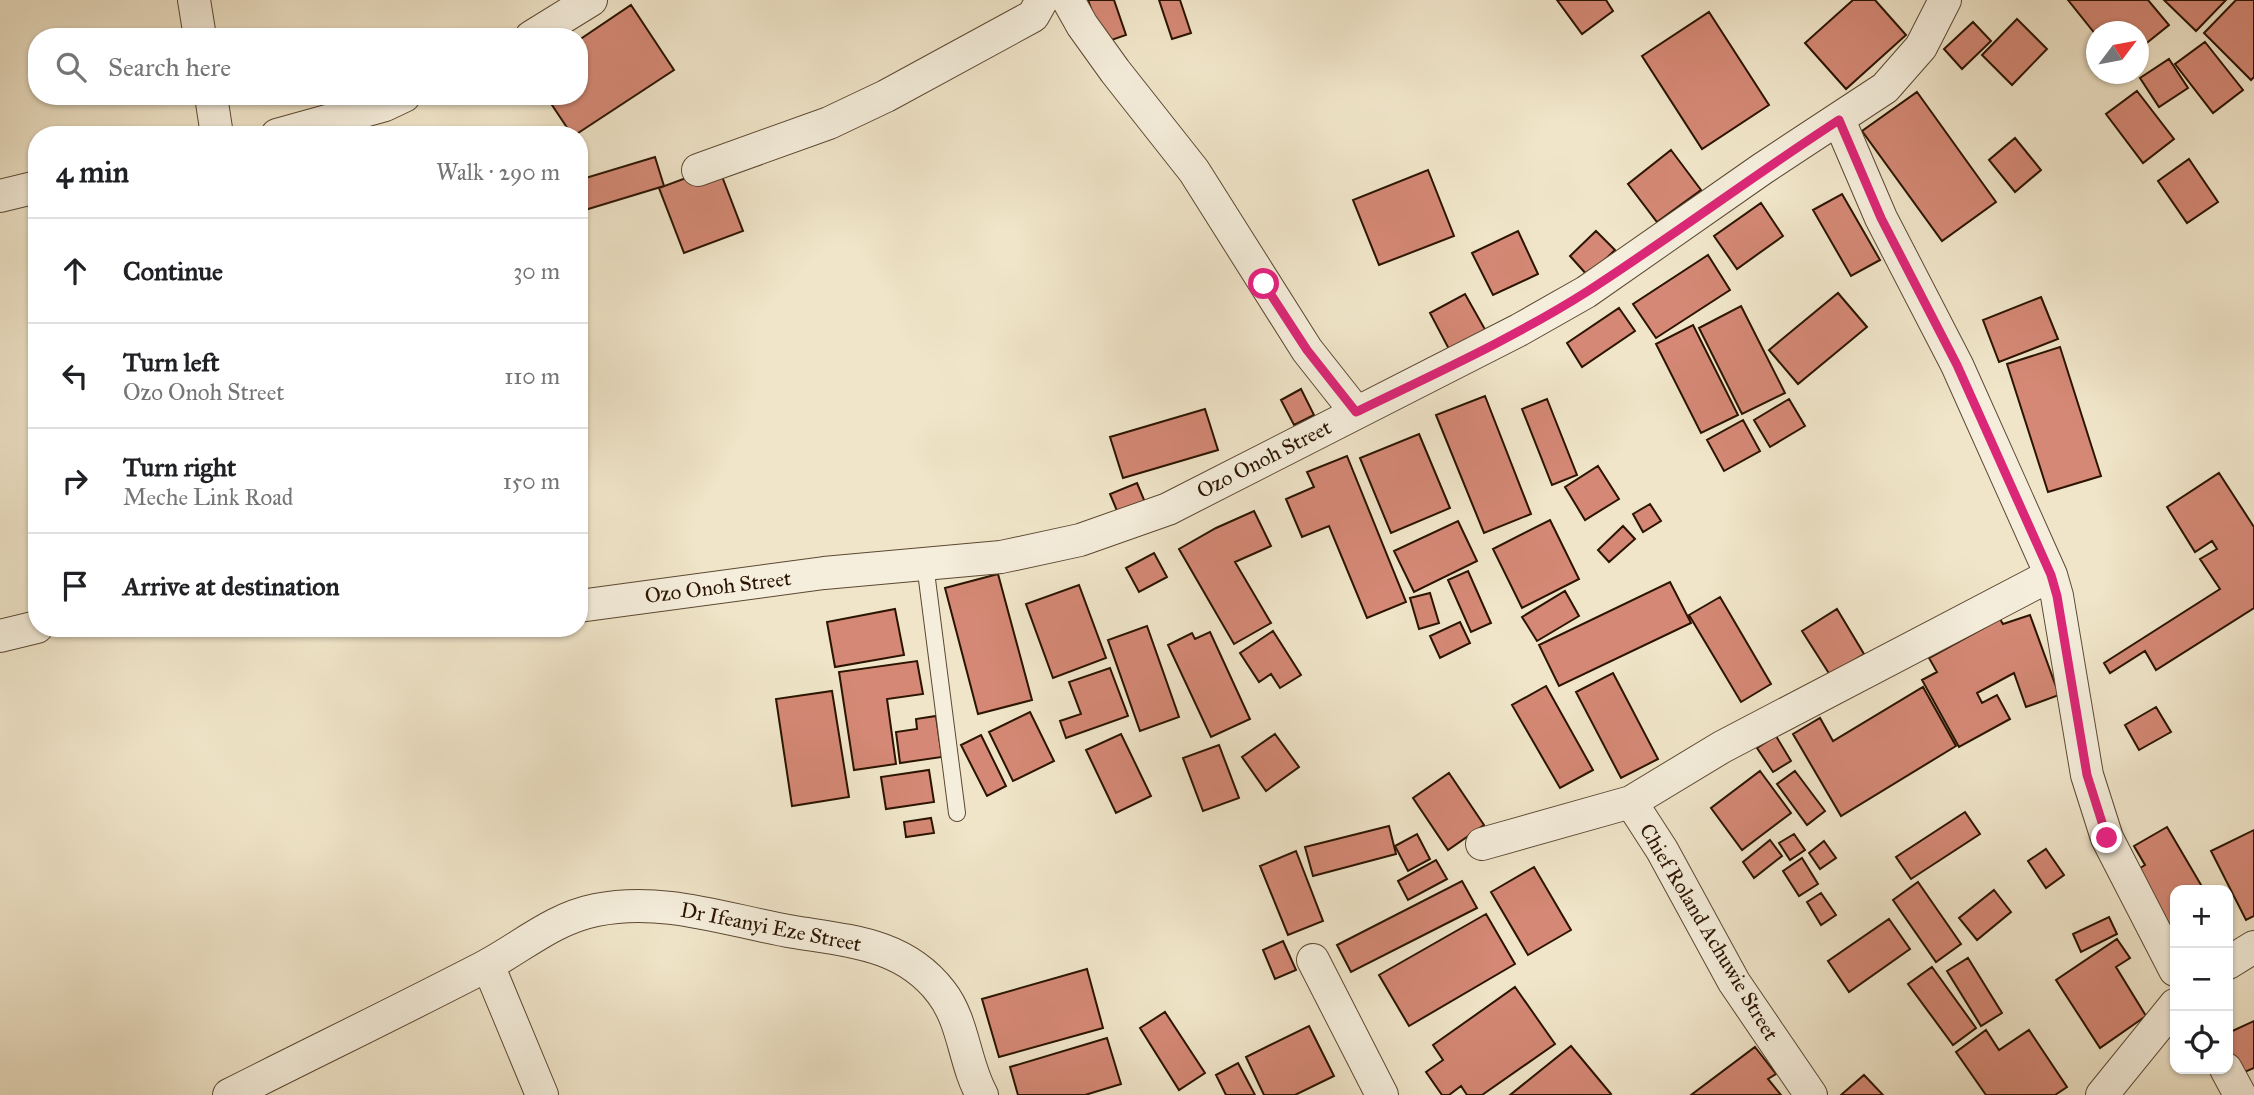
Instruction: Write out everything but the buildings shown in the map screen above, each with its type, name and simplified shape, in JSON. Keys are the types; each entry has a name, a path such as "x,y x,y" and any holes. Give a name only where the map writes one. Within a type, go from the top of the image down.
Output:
{"street":[{"path":"194,0 199,28"},
{"path":"546,28 592,0"},
{"path":"698,170 828,123 886,96 1033,16 1042,0"},
{"path":"1068,0 1082,25 1115,71 1194,171 1307,350 1356,412"},
{"name":"Ozo Onoh Street","path":"588,605 824,573 1001,558 1080,540 1168,509 1519,330 1586,292 1762,169 1885,89 1921,47 1945,0"},
{"path":"212,105 216,126"},
{"path":"309,126 385,105"},
{"path":"1839,120 1881,218 1957,365 2051,575 2057,596 2087,775 2107,838 2170,960"},
{"path":"0,197 28,189"},
{"path":"1482,844 1631,802 1722,747 2051,575"},
{"path":"0,636 28,629"},
{"name":"Chief Roland Achuwie Street","path":"1631,802 1662,850 1734,982 1811,1095"},
{"name":"Dr Ifeanyi Eze Street","path":"229,1095 488,965 537,933 573,916 598,909 642,906 691,909 780,929 867,944 911,963 940,991 951,1007 982,1095"},
{"path":"2233,960 2254,947"},
{"path":"1313,960 1382,1095"},
{"path":"488,965 542,1095"},
{"path":"2102,1095 2170,1011"},
{"path":"2229,1074 2240,1095"}],"lane":[{"path":"925,564 957,813"}],"route":[{"path":"1264,284 1307,350 1356,412 1476,353 1586,292 1762,169 1839,120 1881,218 1957,365 2051,575 2057,596 2087,775 2107,838"}]}
